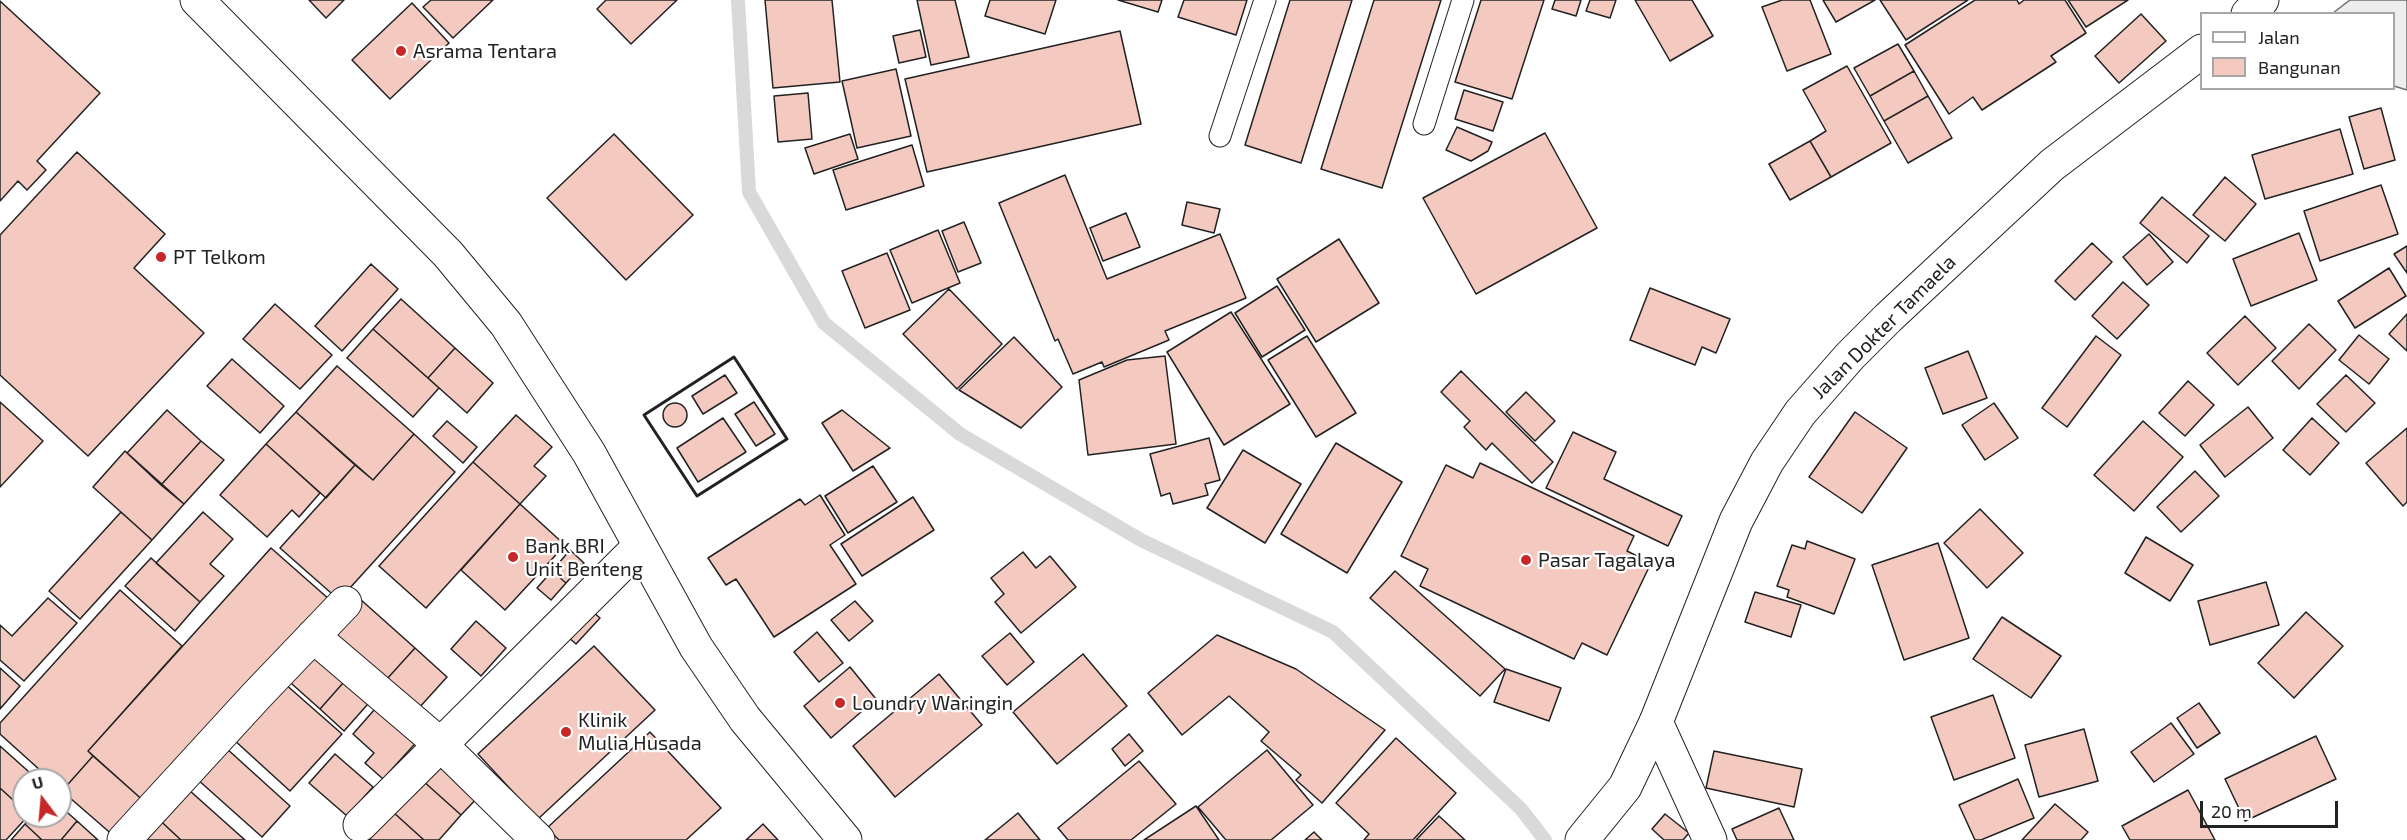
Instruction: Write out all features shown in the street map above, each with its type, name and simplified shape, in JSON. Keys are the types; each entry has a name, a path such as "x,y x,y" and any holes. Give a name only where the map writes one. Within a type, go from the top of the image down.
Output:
{"main road":[{"path":"197,0 448,254 506,324 589,453 696,647 745,719 845,840"},
{"path":"2250,12 2262,0"},
{"name":"Jalan Dokter Tamaela","path":"1582,840 1625,787 1656,722 1736,521 1767,462 1800,413 1850,356 1888,318 2052,165 2200,53"},
{"path":"360,825 639,547"},
{"path":"124,840 345,603"},
{"path":"313,636 441,745 538,840"},
{"path":"1656,722 1710,840"}],"lane":[{"path":"1220,136 1264,0"},
{"path":"1424,124 1463,0"}],"shaded area":[{"path":"2350,0 2407,0 2407,90 2395,86 2395,12 2334,12"}],"building":[{"path":"309,0 344,0 326,18"},
{"name":"Asrama Tentara","path":"431,0 493,0 453,38 423,7"},
{"name":"Asrama Tentara","path":"606,0 677,0 631,44 597,9"},
{"path":"765,0 832,0 840,82 773,88"},
{"path":"917,0 955,0 969,57 931,65"},
{"path":"990,0 1056,0 1045,34 985,16"},
{"path":"1118,0 1162,0 1158,12"},
{"path":"1184,0 1247,0 1236,35 1178,17"},
{"path":"1290,0 1352,0 1301,163 1245,145"},
{"path":"1374,0 1441,0 1382,188 1321,169"},
{"path":"1481,0 1544,0 1512,99 1455,82"},
{"path":"1555,0 1581,0 1576,16 1552,9"},
{"path":"1590,0 1616,0 1610,18 1586,11"},
{"path":"1635,0 1692,0 1713,36 1670,61"},
{"path":"1782,0 1810,0 1831,54 1787,71 1762,7"},
{"path":"1823,0 1875,0 1836,22"},
{"path":"1880,0 1968,0 1906,40"},
{"path":"1975,0 2017,0 2019,4 2024,0 2065,0 2086,33 2051,56 2056,62 1982,110 1973,97 1949,114 1905,45"},
{"path":"2068,0 2128,0 2086,27"},
{"path":"0,1 100,93 37,161 46,170 27,190 18,181 0,201"},
{"name":"Asrama Tentara","path":"412,3 449,43 390,99 352,60"},
{"path":"2141,14 2166,41 2119,83 2095,56"},
{"path":"920,30 926,57 899,63 893,36"},
{"path":"1120,31 1141,124 927,172 905,79"},
{"path":"1898,44 1914,71 1870,96 1854,68"},
{"path":"1847,66 1891,143 1831,177 1810,141 1826,131 1803,90"},
{"path":"896,69 911,136 857,148 842,81"},
{"path":"1914,71 1928,96 1884,121 1870,96"},
{"path":"1464,90 1503,102 1493,131 1455,119"},
{"path":"808,93 812,139 778,142 774,96"},
{"path":"1928,96 1952,138 1908,163 1884,121"},
{"path":"2381,108 2395,160 2364,169 2349,117"},
{"path":"1457,127 1492,142 1488,151 1471,161 1446,150"},
{"path":"2340,129 2353,174 2265,199 2252,155"},
{"path":"1545,133 1597,228 1476,294 1423,198"},
{"path":"614,134 693,215 626,280 547,198"},
{"path":"850,134 858,159 814,174 805,148"},
{"path":"1810,141 1831,177 1790,200 1769,164"},
{"path":"912,145 924,186 846,210 833,170"},
{"path":"77,152 165,234 134,268 204,333 88,456 0,375 0,235"},
{"path":"1065,175 1107,279 1220,234 1246,298 1165,331 1169,340 1104,367 1102,362 1073,374 1058,339 1055,341 999,203"},
{"path":"2225,177 2256,204 2225,241 2193,215"},
{"path":"2381,185 2398,234 2320,261 2304,211"},
{"path":"2162,197 2209,236 2187,263 2140,223"},
{"path":"1187,202 1220,209 1214,233 1182,225"},
{"path":"1126,213 1140,247 1103,261 1090,228"},
{"path":"964,222 981,263 958,272 942,231"},
{"path":"938,230 960,283 912,303 890,250"},
{"path":"2299,233 2317,280 2251,306 2233,259"},
{"path":"2149,234 2173,262 2147,285 2123,257"},
{"path":"1339,239 1379,303 1316,342 1277,279"},
{"path":"2092,243 2112,262 2075,300 2055,281"},
{"path":"2407,246 2407,273 2394,254"},
{"path":"887,253 910,310 865,328 842,271"},
{"path":"371,264 398,289 342,351 315,326"},
{"path":"2389,268 2406,296 2355,328 2338,301"},
{"path":"2123,282 2149,305 2117,339 2092,316"},
{"path":"1277,286 1305,330 1262,357 1235,313"},
{"path":"1650,288 1730,319 1716,353 1702,347 1695,365 1630,340"},
{"path":"949,289 1002,344 957,389 903,334"},
{"path":"401,299 455,348 428,378 373,329"},
{"path":"275,304 332,355 300,389 243,339"},
{"path":"1231,312 1290,404 1224,445 1167,352"},
{"path":"2407,314 2407,351 2389,334"},
{"path":"2245,316 2276,348 2238,385 2207,353"},
{"path":"2309,324 2336,350 2299,389 2272,361"},
{"path":"373,329 439,388 413,417 347,358"},
{"path":"2359,335 2389,359 2369,384 2339,360"},
{"path":"1307,336 1356,413 1316,437 1268,360"},
{"path":"2096,336 2121,355 2067,427 2042,408"},
{"path":"1014,337 1062,387 1021,428 959,390"},
{"path":"455,348 493,383 467,413 428,378"},
{"path":"1968,351 1987,398 1943,414 1925,368"},
{"path":"1165,356 1176,444 1088,455 1079,380 1127,360"},
{"path":"232,359 284,406 260,433 207,386"},
{"path":"337,366 414,434 373,480 296,412"},
{"path":"1461,371 1553,462 1532,483 1492,443 1486,450 1464,427 1470,421 1441,392"},
{"path":"725,375 737,393 703,414 692,396"},
{"path":"2346,375 2375,403 2346,432 2317,404"},
{"path":"2188,381 2214,405 2185,436 2159,413"},
{"path":"1526,392 1555,421 1535,441 1506,412"},
{"path":"0,402 43,441 0,487"},
{"path":"754,402 775,434 756,446 735,414"},
{"path":"675,403 684,406 687,415 684,424 675,427 666,424 663,415 666,406"},
{"path":"1994,403 2018,438 1985,460 1962,425"},
{"path":"2248,407 2273,438 2225,477 2200,445"},
{"path":"167,410 201,441 161,485 127,453"},
{"path":"842,410 890,448 853,471 822,423"},
{"path":"296,412 355,465 326,498 266,444"},
{"path":"1855,412 1907,448 1862,513 1809,477"},
{"path":"516,415 552,447 534,466 546,476 520,504 473,462"},
{"path":"723,418 746,452 698,482 677,448"},
{"path":"2312,418 2339,443 2310,475 2283,450"},
{"path":"447,421 477,447 463,463 433,436"},
{"path":"2143,421 2183,457 2134,511 2094,475"},
{"path":"2407,428 2407,502 2403,506 2366,463"},
{"path":"1573,432 1616,452 1604,479 1682,516 1668,546 1546,488"},
{"path":"414,434 455,472 339,600 280,548 355,465 373,480"},
{"path":"1209,438 1220,480 1205,484 1208,495 1173,504 1170,493 1161,496 1150,454"},
{"path":"201,441 224,460 184,504 161,485"},
{"path":"1336,443 1402,482 1347,573 1281,534"},
{"path":"266,444 320,493 299,517 292,510 267,537 220,495"},
{"path":"1243,450 1301,484 1265,543 1207,508"},
{"path":"125,451 184,504 152,540 93,487"},
{"path":"473,462 520,504 426,608 379,566"},
{"name":"Pasar Tagalaya","path":"1480,463 1634,536 1627,551 1651,563 1607,655 1582,643 1574,659 1420,586 1428,569 1401,556 1446,465 1473,478"},
{"path":"873,466 897,502 848,533 825,496"},
{"path":"2195,471 2219,496 2181,532 2157,507"},
{"path":"820,495 845,535 830,545 856,584 774,637 736,579 726,585 708,558 800,499 805,505"},
{"path":"913,497 934,530 862,576 841,544"},
{"name":"Bank BRI Unit Benteng","path":"520,504 565,545 505,610 461,570"},
{"path":"1980,509 2023,553 1987,588 1944,543"},
{"path":"121,512 152,540 80,619 49,591"},
{"path":"203,512 233,539 210,564 224,576 200,602 156,563"},
{"path":"2146,537 2193,565 2170,601 2125,573"},
{"path":"1807,541 1855,559 1834,614 1787,597 1789,590 1777,586 1792,545 1805,549"},
{"path":"1938,543 1969,638 1904,660 1872,565"},
{"path":"271,548 330,600 146,803 88,751"},
{"path":"570,550 584,563 566,583 552,571"},
{"path":"1023,552 1036,568 1050,556 1076,587 1021,633 995,602 1004,594 991,578"},
{"path":"151,558 200,602 175,631 125,586"},
{"path":"552,571 566,583 551,600 537,588"},
{"path":"1395,571 1505,669 1480,696 1370,598"},
{"path":"2266,582 2279,625 2210,645 2198,601"},
{"path":"120,590 182,646 88,751 93,756 72,780 72,768 38,768 0,734 0,723"},
{"path":"1755,592 1801,605 1791,637 1745,622"},
{"path":"48,598 77,623 24,681 0,660 0,625 12,636"},
{"path":"360,599 415,648 386,680 331,632"},
{"path":"855,601 873,621 849,641 831,620"},
{"path":"584,604 600,618 576,644 560,630"},
{"path":"2306,612 2343,646 2294,698 2258,663"},
{"path":"2002,617 2061,656 2031,698 1973,659"},
{"path":"476,621 506,648 481,676 451,649"},
{"path":"817,632 843,663 819,682 794,652"},
{"path":"1010,633 1034,662 1007,685 982,656"},
{"path":"1217,635 1296,669 1385,730 1322,803 1296,780 1301,775 1261,741 1269,732 1229,696 1182,735 1148,693"},
{"path":"314,642 351,674 320,709 283,676"},
{"name":"Klinik Mulia Husada","path":"594,646 655,710 538,819 478,754"},
{"path":"415,648 447,677 418,709 386,680"},
{"path":"1083,654 1127,706 1057,764 1013,712"},
{"name":"Loundry Waringin","path":"850,667 876,699 831,738 804,706"},
{"path":"0,668 20,686 0,709"},
{"path":"1506,669 1561,688 1549,721 1494,702"},
{"path":"351,674 375,696 344,731 320,709"},
{"path":"939,674 982,725 895,797 853,746"},
{"path":"284,683 342,734 290,791 233,739"},
{"path":"1993,695 2015,758 1954,780 1931,717"},
{"path":"382,701 422,736 383,779 365,763 374,753 353,734"},
{"path":"2199,703 2220,733 2197,748 2177,718"},
{"path":"2171,723 2194,754 2154,782 2131,752"},
{"path":"2084,729 2098,781 2039,797 2025,745"},
{"path":"650,732 721,808 686,840 559,840 547,828"},
{"path":"1129,734 1143,751 1125,766 1112,749"},
{"path":"2316,736 2336,779 2245,821 2225,779"},
{"path":"1396,738 1456,793 1413,840 1364,840 1369,834 1336,803"},
{"path":"0,746 25,768 12,768 12,799 0,788"},
{"path":"226,748 290,806 262,837 197,779"},
{"path":"1267,750 1313,805 1271,840 1226,840 1198,807"},
{"path":"1714,751 1802,769 1794,807 1706,788"},
{"path":"335,754 373,787 347,816 309,783"},
{"path":"93,756 146,803 115,837 72,800 72,780"},
{"path":"443,756 483,792 461,815 422,780"},
{"path":"1139,761 1176,804 1131,840 1068,840 1058,828"},
{"path":"2018,779 2034,818 1981,840 1975,840 1959,805"},
{"path":"422,780 461,815 439,840 424,840 393,812"},
{"path":"180,782 245,840 181,840 152,813"},
{"path":"0,788 12,799 12,828 17,828 6,840 0,840"},
{"path":"2188,790 2215,840 2130,840 2122,826"},
{"path":"2055,804 2088,832 2081,840 2022,840"},
{"path":"1196,806 1219,840 1144,840"},
{"path":"1779,808 1794,840 1737,840 1732,829"},
{"path":"393,812 424,840 369,839"},
{"path":"152,813 181,840 128,840"},
{"path":"1018,813 1040,840 985,840"},
{"path":"1665,814 1689,833 1683,840 1664,840 1652,829"},
{"path":"1439,816 1465,840 1416,840"},
{"path":"72,817 77,821 72,827"},
{"path":"77,821 98,840 61,840"},
{"path":"763,824 778,840 746,840"},
{"path":"22,828 29,828 42,840 11,840"},
{"path":"29,828 71,828 61,840 42,840"},
{"path":"1314,832 1322,840 1305,840"}],"waterway":[{"path":"738,0 749,192 824,323 960,434 1141,540 1333,632 1521,809 1545,840"}],"wall":[{"path":"734,357 787,439 697,496 644,415 734,357"}],"place":[{"name":"Asrama Tentara","path":"401,51"},
{"name":"PT Telkom","path":"161,257"},
{"name":"Bank BRI Unit Benteng","path":"513,557"},
{"name":"Pasar Tagalaya","path":"1526,560"},
{"name":"Loundry Waringin","path":"840,703"},
{"name":"Klinik Mulia Husada","path":"566,732"}]}
